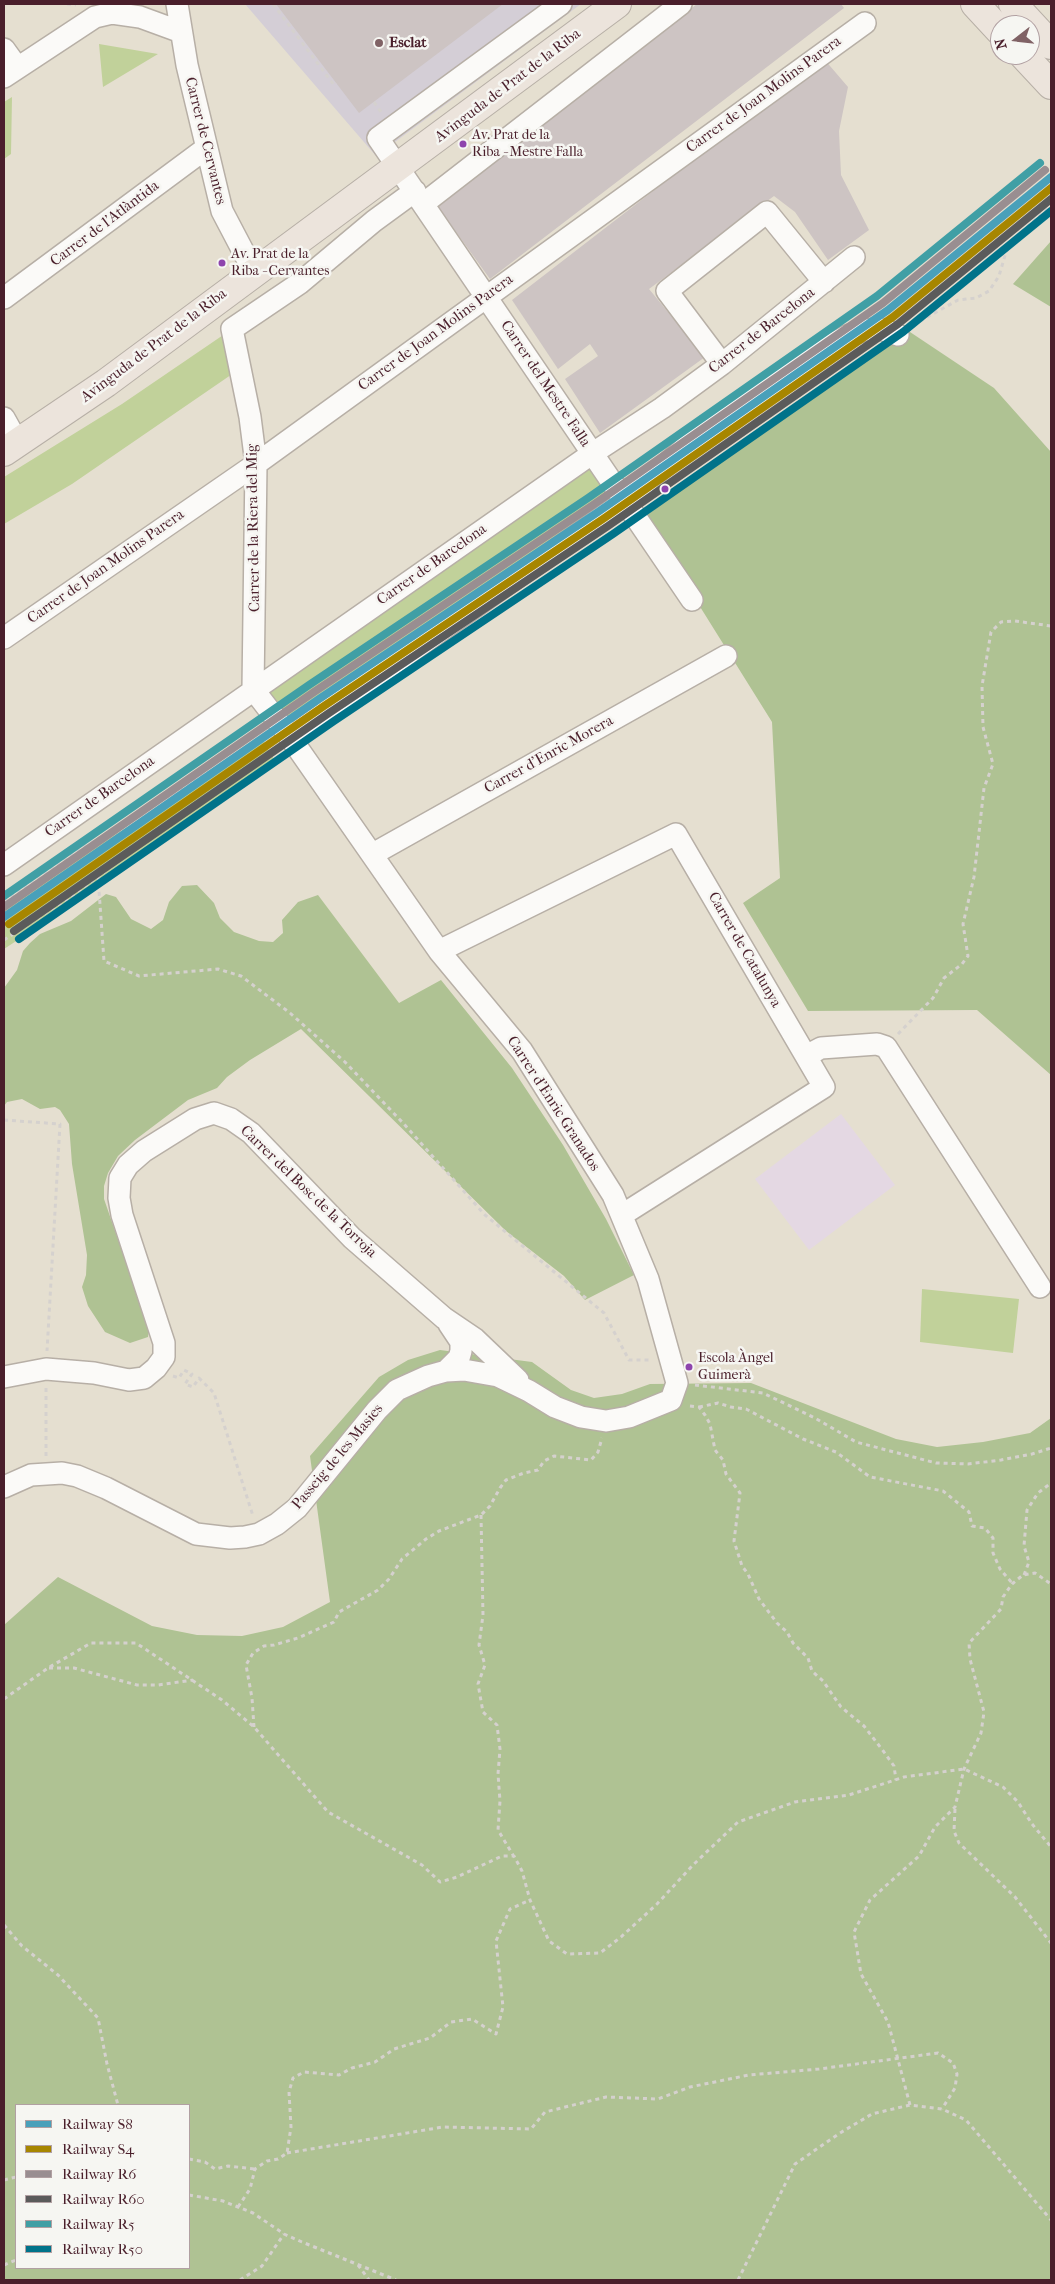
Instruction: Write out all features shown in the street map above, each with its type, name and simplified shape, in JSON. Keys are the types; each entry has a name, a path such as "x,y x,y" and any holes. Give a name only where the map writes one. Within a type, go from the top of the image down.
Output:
{"main road":[{"name":"Avinguda de Prat de la Riba","path":"11,447 106,383 616,4"},
{"path":"975,4 990,20"},
{"path":"1012,4 1051,45"},
{"path":"1032,65 1051,85"}],"street":[{"name":"Carrer de Cervantes","path":"177,4 181,32 206,149 222,211 254,272"},
{"path":"398,167 378,138 561,4"},
{"path":"419,198 681,4"},
{"path":"4,49 10,72 95,17 112,12 140,17 181,32"},
{"name":"Carrer de Joan Molins Parera","path":"4,638 256,464 865,23"},
{"name":"Carrer de l'Atlàntida","path":"4,298 206,149"},
{"name":"Carrer del Mestre Falla","path":"398,167 692,600"},
{"name":"Carrer de la Riera del Mig","path":"253,689 256,464 250,417 232,329 300,283 374,221 419,198"},
{"path":"722,364 667,291 767,212 824,282"},
{"name":"Carrer de Barcelona","path":"4,864 593,453 662,408 722,364 854,257"},
{"path":"286,732 625,500 690,443 831,345 847,336 865,330 881,330 898,335"},
{"path":"4,418 11,447"},
{"name":"Carrer d'Enric Morera","path":"372,854 726,656"},
{"name":"Carrer d'Enric Granados","path":"253,689 286,732 440,951 522,1051 608,1187 622,1215 648,1279 674,1391"},
{"name":"Carrer de Catalunya","path":"440,951 676,834 824,1087 622,1215"},
{"path":"806,1056 821,1048 878,1044 886,1047 1040,1287"},
{"name":"Carrer del Bosc de la Torroja","path":"164,1357 164,1343 160,1326 122,1215 119,1198 120,1178 128,1165 144,1151 195,1119 214,1113 231,1119 251,1133 352,1238 444,1318 475,1339 529,1391"},
{"path":"444,1318 461,1342 459,1358 446,1371"},
{"path":"4,1377 46,1369 94,1373 129,1380 144,1378 156,1368 164,1357"},
{"name":"Passeig de les Masies","path":"4,1487 31,1475 62,1473 77,1476 106,1488 196,1534 230,1538 259,1534 277,1524 297,1508 351,1440 397,1390 415,1381 446,1371 464,1370 498,1376 529,1391"},
{"path":"529,1391 555,1407 581,1417 606,1421 629,1417 674,1391"}],"path":[{"path":"273,4 334,85 336,83"},
{"path":"898,335 958,300 976,298 990,291 999,276 1006,252 1020,233 1051,206"},
{"path":"886,1047 933,998 944,978 962,964 968,956 963,924 974,877 984,788 993,764 983,728 982,686 991,632 1001,622 1015,621 1051,626"},
{"path":"4,940 98,876 286,732"},
{"path":"4,901 69,856 286,732"},
{"path":"98,876 104,961 139,976 218,969 241,976 290,1013 345,1062 404,1123 485,1215 604,1313 629,1360 654,1360"},
{"path":"4,1120 60,1124 48,1329"},
{"path":"164,1357 178,1366 172,1375 179,1378 184,1370 192,1374 185,1384 193,1388 199,1378 214,1393 259,1534"},
{"path":"46,1369 46,1455"},
{"path":"1012,1584 1000,1568 993,1553 993,1538 985,1528 972,1526 969,1512 943,1491 870,1477 836,1452 803,1439 746,1409 718,1403 699,1407 694,1405 678,1407 674,1391 763,1393 815,1418 856,1442 936,1463 968,1464 1001,1460 1051,1448"},
{"path":"699,1407 710,1424 716,1450 723,1460 726,1474 740,1493 734,1540 742,1566 770,1614 808,1658 812,1671 823,1681 841,1707 864,1726 884,1752 894,1766 896,1780"},
{"path":"254,1727 252,1698 246,1665 253,1653 264,1646 298,1638 334,1622 338,1612 378,1590 402,1559 426,1539 439,1531 481,1515 490,1506 506,1480 538,1470 544,1462 554,1456 591,1460 598,1452 606,1421"},
{"path":"1051,1483 1038,1494 1028,1510 1024,1546 1029,1562 1023,1575 1012,1584 1003,1597 1001,1609 969,1643 970,1659 984,1712 981,1733 964,1769 955,1808 954,1831 959,1843 1015,1897 1051,1943"},
{"path":"481,1515 483,1615 479,1644 485,1665 478,1684 484,1712 497,1725 500,1749 498,1830 522,1871 530,1900 549,1941 567,1954 600,1953 657,1904 693,1865 738,1822 795,1802 849,1795 896,1780 964,1769 1003,1788 1018,1802 1032,1824 1051,1847"},
{"path":"1023,1575 1035,1573 1051,1584"},
{"path":"4,1699 48,1668 92,1643 136,1643 222,1700 254,1727 328,1812 422,1865 440,1882 457,1877 502,1856 514,1856"},
{"path":"48,1668 74,1668 136,1685 158,1686 193,1680"},
{"path":"910,2105 888,2022 860,1974 854,1932 870,1900 919,1856 936,1827 955,1808"},
{"path":"287,2153 291,2127 289,2092 293,2078 304,2072 339,2075 352,2068 375,2062 394,2049 430,2038 451,2022 472,2019 496,2034 503,2007 496,1941 510,1909 530,1900"},
{"path":"4,1925 22,1946 58,1975 98,2018 107,2064 118,2104"},
{"path":"190,2159 205,2162 215,2169 228,2166 255,2169 267,2161 278,2159 287,2153 443,2127 531,2129 545,2112 606,2097 658,2099 690,2087 749,2075 820,2069 938,2053 953,2063 957,2074 956,2088 942,2109"},
{"path":"738,2280 795,2164 872,2114 910,2105 942,2109 966,2120 1051,2220"},
{"path":"238,2206 250,2189 255,2169"},
{"path":"190,2195 223,2201 238,2206 253,2213 284,2234 396,2280"},
{"path":"240,2280 262,2266 284,2234"},
{"path":"358,2265 370,2280"}],"shaded area":[{"path":"245,4 581,4 376,156"},
{"path":"841,1114 895,1185 809,1250 755,1179"}],"green space":[{"path":"99,44 158,54 103,87"},
{"path":"12,97 11,154 4,159 4,102"},
{"path":"1051,241 1051,307 1013,284"},
{"path":"904,328 994,388 1051,452 1051,1075 977,1010 808,1011 743,903 780,878 772,722 644,517"},
{"path":"232,329 241,368 72,484 4,524 4,477 122,404"},
{"path":"593,453 625,501 287,726 258,690"},
{"path":"263,740 274,759 88,894 4,949 4,910 93,849"},
{"path":"197,885 214,903 220,918 234,932 259,941 273,942 283,933 282,920 298,902 318,895 399,1003 441,980 512,1068 563,1145 606,1219 634,1275 585,1300 564,1276 506,1231 301,1029 250,1060 227,1077 217,1088 188,1100 135,1140 118,1156 108,1173 104,1186 104,1199 149,1329 148,1337 130,1343 105,1332 88,1306 82,1287 86,1275 87,1255 72,1164 69,1124 60,1110 55,1107 40,1109 22,1099 7,1102 4,1106 4,988 17,970 23,951 30,943 40,934 71,921 106,894 116,897 131,919 151,929 163,920 169,902 182,886"},
{"path":"922,1289 1019,1299 1013,1353 920,1342"},
{"path":"440,1350 532,1362 571,1390 594,1398 622,1394 650,1384 751,1383 896,1439 937,1447 983,1442 1030,1433 1051,1418 1051,2280 4,2280 4,1625 58,1577 152,1626 197,1635 242,1636 283,1627 330,1602 310,1456 379,1377 408,1360"}],"building":[{"name":"Esclat","path":"276,4 503,4 359,113"},
{"path":"697,4 841,4 844,8 490,279 438,207"},
{"path":"824,59 848,87 839,131 841,175 869,230 828,260 795,212 774,196 649,289 705,357 600,433 565,379 598,356 590,344 558,369 512,300"}],"rail line":[{"name":"R5","path":"4,896 309,685 588,498 877,296 1040,163"},
{"name":"R6","path":"4,907 314,692 593,505 883,303 1045,170"},
{"name":"S8","path":"4,917 319,699 598,512 888,310 1051,177"},
{"name":"S4","path":"9,924 324,706 603,519 893,317 1051,188"},
{"name":"R60","path":"14,931 329,713 608,526 898,324 1051,199"},
{"name":"R50","path":"19,939 334,721 613,534 903,332 1051,211"}],"place":[{"name":"Esclat","path":"379,43"},
{"name":"Av. Prat de la Riba - Mestre Falla","path":"463,144"},
{"name":"Av. Prat de la Riba - Cervantes","path":"222,263"},
{"name":"Escola Àngel Guimerà","path":"689,1367"}]}
